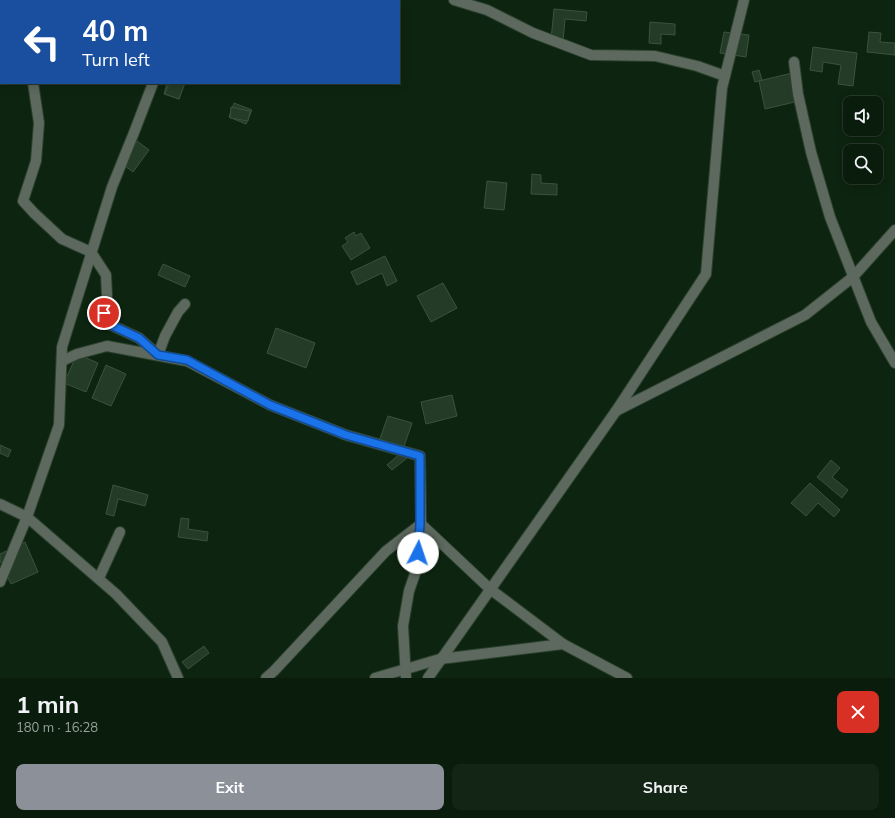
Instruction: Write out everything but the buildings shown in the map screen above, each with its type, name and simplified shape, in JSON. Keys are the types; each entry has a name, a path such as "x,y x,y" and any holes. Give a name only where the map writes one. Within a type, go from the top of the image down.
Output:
{"street":[{"path":"454,0 487,10 533,33 591,55 655,56 697,66 725,76"},
{"path":"428,678 616,411 706,274 722,88 744,0"},
{"path":"794,62 798,94 811,152 830,217 871,322 895,363"},
{"path":"33,84 39,123 36,161 23,201 62,239 91,252 106,275 107,296 104,313 111,325 139,338 158,355"},
{"path":"0,582 27,517 59,425 62,347 112,187 153,84"},
{"path":"616,411 805,315 853,277 895,230"},
{"path":"158,355 164,336 178,312 185,304"},
{"path":"62,361 77,354 107,346 187,360 270,405 346,435 420,456 420,524 417,568 409,590 403,626 405,674"},
{"path":"0,504 27,517 116,594 162,642 178,678"},
{"path":"420,524 490,590 563,644 626,678"},
{"path":"266,678 386,552 420,524"},
{"path":"99,578 120,532"},
{"path":"375,678 405,674 440,659 563,644"}],"route":[{"path":"104,313 111,325 139,338 158,355 187,360 270,405 346,435 420,456 421,479 418,553"}]}
